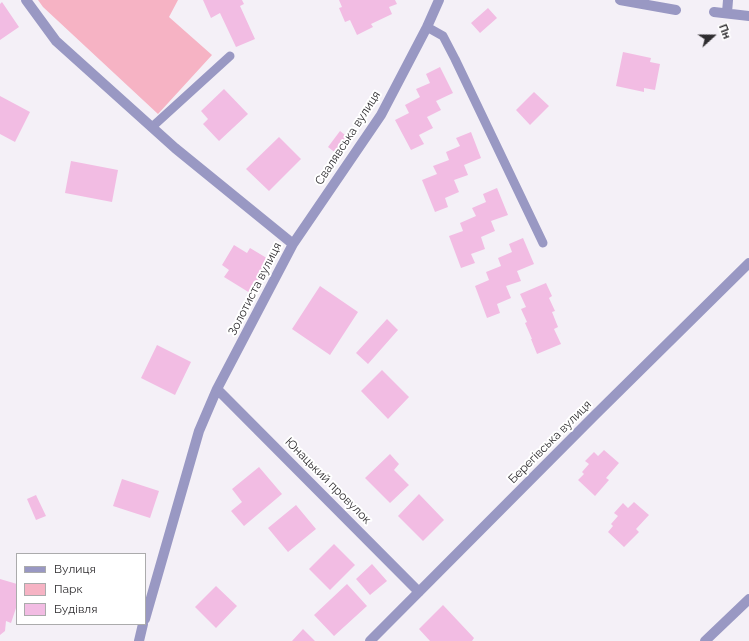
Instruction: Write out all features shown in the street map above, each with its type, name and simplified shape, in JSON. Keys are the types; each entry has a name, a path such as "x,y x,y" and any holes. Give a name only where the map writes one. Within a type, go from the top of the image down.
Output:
{"street":[{"name":"Золотиста вулиця","path":"26,0 56,41 175,148 293,244 217,389 199,431 146,615"},
{"name":"Свалявська вулиця","path":"293,244 381,115 427,27 439,0"},
{"path":"620,0 676,10"},
{"path":"727,13 728,0"},
{"path":"714,12 749,16"},
{"name":"Берегівська вулиця","path":"370,641 749,263"},
{"name":"Юнацький провулок","path":"217,389 419,592"},
{"path":"705,641 749,599"},
{"path":"139,641 143,625"}],"lane":[{"path":"427,27 443,36 456,59 543,243"},
{"path":"152,127 230,56"}],"green space":[{"path":"38,0 178,0 169,17 212,55 158,114 43,7"}],"building":[{"path":"203,0 242,0 244,4 240,6 255,39 236,47 220,13 211,18"},
{"path":"339,0 395,0 397,4 389,7 392,14 371,24 373,27 357,35 350,20 345,22 339,8 342,7"},
{"path":"2,2 19,27 0,40 0,4"},
{"path":"488,8 497,18 480,33 471,23"},
{"path":"623,52 651,58 650,62 660,64 655,90 644,88 644,92 616,86"},
{"path":"440,67 453,93 436,101 441,110 427,117 433,128 419,135 424,144 411,150 395,120 409,113 405,105 420,97 416,89 430,83 426,74"},
{"path":"224,89 248,114 219,141 203,124 208,119 201,111"},
{"path":"534,92 549,106 530,125 516,110"},
{"path":"0,96 30,112 15,142 0,134"},
{"path":"340,131 349,138 337,154 328,147"},
{"path":"471,132 481,158 464,165 468,175 454,180 459,192 445,198 448,207 435,212 422,180 437,174 433,166 449,160 446,152 460,146 456,138"},
{"path":"279,137 301,159 269,191 246,169"},
{"path":"71,161 118,170 112,202 65,193"},
{"path":"497,188 508,215 491,221 495,231 481,237 485,249 471,254 475,263 461,268 449,236 463,231 460,223 476,216 472,208 486,202 483,194"},
{"path":"523,238 534,264 517,271 521,281 506,286 511,298 497,304 500,313 487,318 475,286 489,280 486,272 501,266 498,258 512,252 509,244"},
{"path":"234,245 247,253 250,248 270,260 250,293 224,277 229,270 222,265"},
{"path":"546,283 552,296 549,298 555,311 552,312 558,327 554,329 561,344 537,354 525,323 527,322 521,309 526,307 520,294"},
{"path":"320,286 358,312 330,355 292,329"},
{"path":"387,319 398,330 368,364 356,353"},
{"path":"157,345 191,362 175,395 141,378"},
{"path":"382,370 409,397 388,419 361,391"},
{"path":"604,450 619,463 606,478 609,480 595,496 578,480 584,474 582,472 589,464 585,461 594,452 598,456"},
{"path":"390,454 399,464 394,470 409,485 390,503 365,478"},
{"path":"259,467 282,494 244,526 231,511 242,502 232,489"},
{"path":"122,479 159,491 150,518 113,506"},
{"path":"419,494 444,520 423,541 398,516"},
{"path":"36,495 46,516 36,520 27,499"},
{"path":"634,502 649,515 636,529 639,532 624,547 608,532 613,526 611,524 618,516 614,513 623,503 628,508"},
{"path":"296,505 316,529 288,552 268,528"},
{"path":"334,544 355,565 330,590 309,569"},
{"path":"372,564 387,581 370,595 356,579"},
{"path":"0,579 16,584 16,608 11,623 6,621 5,631 0,635"},
{"path":"347,584 367,606 334,636 314,615"},
{"path":"216,586 237,606 216,628 195,607"},
{"path":"443,605 474,638 472,641 430,641 419,629"},
{"path":"303,629 315,641 292,641"}]}
